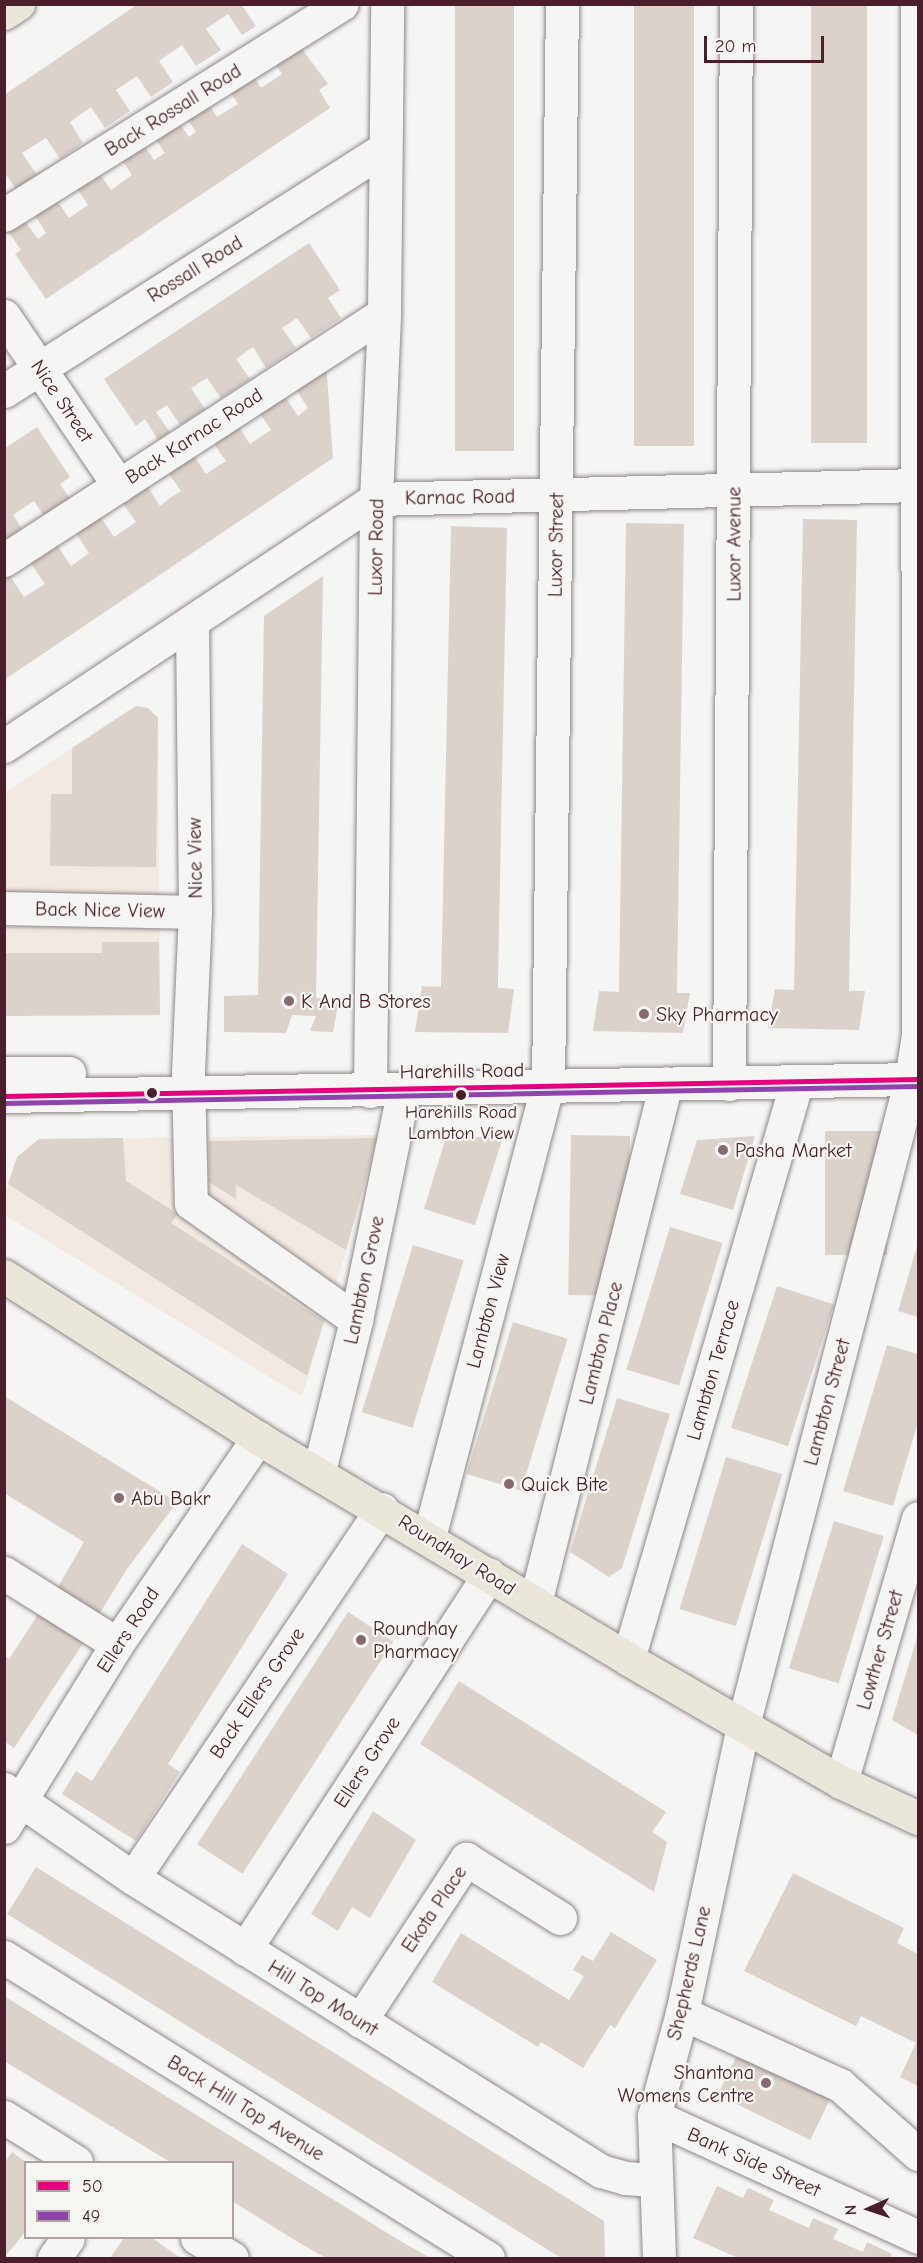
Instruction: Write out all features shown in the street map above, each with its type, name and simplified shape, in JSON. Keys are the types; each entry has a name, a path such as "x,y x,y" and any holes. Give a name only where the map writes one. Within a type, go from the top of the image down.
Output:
{"main road":[{"path":"4,13 18,4"},
{"name":"Roundhay Road","path":"4,1276 258,1438 319,1471 535,1604 841,1782 918,1818"}],"street":[{"name":"Back Rossall Road","path":"4,215 342,4"},
{"name":"Luxor Road","path":"370,1081 376,499 384,313 387,4"},
{"name":"Luxor Street","path":"548,1077 562,4"},
{"name":"Luxor Avenue","path":"729,1076 736,4"},
{"name":"Lambton Street","path":"743,1725 915,1070 918,1035 917,4"},
{"name":"Rossall Road","path":"4,391 385,148"},
{"name":"Back Karnac Road","path":"4,560 384,313"},
{"name":"Nice Street","path":"4,316 119,486"},
{"name":"Karnac Road","path":"4,746 376,499 917,485"},
{"name":"Nice View","path":"192,623 195,912 188,1084 191,1203 356,1320"},
{"name":"Back Nice View","path":"4,908 195,912"},
{"name":"Harehills Road","path":"9,1096 188,1084 729,1076 915,1070"},
{"name":"Harehills Road","path":"370,1081 404,1088 548,1077 666,1083 729,1076 797,1081 915,1070"},
{"name":"Lambton View","path":"429,1537 548,1077"},
{"name":"Lambton Terrace","path":"628,1659 797,1081"},
{"name":"Lambton Place","path":"535,1604 666,1083"},
{"name":"Lambton Grove","path":"319,1471 356,1320 404,1088"},
{"name":"Ellers Road","path":"10,1805 258,1438"},
{"name":"Back Ellers Grove","path":"133,1878 382,1509"},
{"name":"Lowther Street","path":"841,1782 918,1518"},
{"path":"4,1573 117,1644"},
{"name":"Ellers Grove","path":"245,1949 489,1575"},
{"name":"Shepherds Lane","path":"659,2259 654,2180 654,2116 682,2013 743,1725"},
{"name":"Hill Top Mount","path":"10,1805 133,1878 601,2171 625,2178 654,2180"},
{"name":"Ekota Place","path":"360,2021 466,1859 560,1918"},
{"name":"Back Hill Top Avenue","path":"4,1957 488,2259"},
{"path":"682,2013 840,2085 918,2154"},
{"name":"Bank Side Street","path":"654,2116 918,2237"},
{"path":"4,2117 73,2161"},
{"path":"54,2259 67,2239"},
{"path":"200,2239 228,2258"}],"shaded area":[{"path":"142,706 158,718 160,1015 5,1016 5,793 130,709"},
{"path":"381,1135 302,1397 5,1215 5,1194 17,1157 39,1139"}],"building":[{"path":"138,4 241,4 256,26 242,35 228,14 206,29 221,50 196,66 182,45 159,61 173,82 151,97 137,76 116,90 130,111 105,128 91,107 70,122 83,143 60,159 46,138 22,153 37,175 16,189 4,172 4,95"},
{"path":"455,4 514,4 514,451 455,451"},
{"path":"634,4 694,4 694,446 634,446"},
{"path":"811,4 867,4 867,443 811,443"},
{"path":"294,38 328,84 319,90 330,108 46,299 15,254 21,250 8,231 24,220 38,239 46,233 34,214 56,199 69,218 88,205 75,186 97,170 111,190 132,175 119,156 141,141 154,160 165,153 152,134 176,118 189,137 196,132 183,112 205,98 217,117 238,104 225,85 249,69 261,88 282,74 269,55"},
{"path":"309,243 340,290 328,298 341,318 311,338 297,318 282,328 296,348 266,368 253,347 236,359 250,379 221,398 207,378 191,388 205,409 180,425 167,405 156,412 170,432 158,440 145,419 136,426 104,379"},
{"path":"326,363 333,458 4,680 4,580 10,576 24,597 45,584 30,562 57,545 71,566 89,553 75,532 100,516 114,537 136,522 121,501 146,484 160,506 181,491 166,470 192,453 206,474 226,461 211,440 236,423 250,444 271,430 257,409 282,392 298,416 308,408 293,385"},
{"path":"37,427 70,477 60,484 73,503 47,521 34,501 13,515 26,535 4,549 4,449"},
{"path":"803,519 857,520 849,991 865,991 859,1030 768,1028 775,989 794,990"},
{"path":"626,523 684,524 677,993 690,993 683,1033 593,1031 599,991 619,992"},
{"path":"451,526 507,528 498,988 514,989 508,1033 415,1032 422,986 441,987"},
{"path":"323,576 316,998 339,999 333,1032 310,1031 316,1016 292,1015 286,1033 224,1032 224,996 258,995 264,616"},
{"path":"136,706 148,708 158,718 156,867 50,866 51,794 72,794 72,748"},
{"path":"102,942 159,942 160,1015 4,1016 4,953 102,953"},
{"path":"825,1131 887,1131 887,1255 825,1255"},
{"path":"571,1135 630,1136 627,1296 568,1295"},
{"path":"755,1136 733,1210 680,1194 697,1140"},
{"path":"446,1137 503,1137 475,1225 424,1209"},
{"path":"123,1138 126,1181 178,1214 171,1223 324,1321 307,1376 8,1184 17,1157 39,1139"},
{"path":"377,1138 346,1250 236,1185 236,1199 209,1182 209,1141"},
{"path":"670,1227 723,1243 679,1386 626,1369"},
{"path":"918,1243 918,1317 898,1311"},
{"path":"413,1245 464,1260 413,1428 362,1412"},
{"path":"777,1286 834,1305 788,1446 731,1428"},
{"path":"513,1322 568,1339 521,1491 467,1474"},
{"path":"887,1345 918,1354 918,1422 893,1506 843,1491"},
{"path":"4,1396 177,1502 127,1569 98,1616 56,1590 84,1542 4,1493"},
{"path":"617,1398 670,1414 622,1568 609,1577 570,1552"},
{"path":"726,1457 782,1474 736,1626 680,1609"},
{"path":"834,1521 884,1536 839,1683 789,1668"},
{"path":"242,1544 288,1574 168,1764 180,1772 136,1841 62,1794 76,1771 92,1781"},
{"path":"348,1612 393,1641 242,1874 197,1844"},
{"path":"39,1613 84,1642 14,1748 5,1742 5,1656 9,1659"},
{"path":"918,1634 918,1735 892,1720"},
{"path":"459,1681 666,1812 652,1832 667,1842 654,1892 420,1744"},
{"path":"373,1811 416,1840 370,1918 352,1907 338,1931 311,1914"},
{"path":"36,1867 604,2221 605,2258 561,2258 7,1914"},
{"path":"793,1873 904,1928 897,1943 918,1954 918,2086 900,2077 916,2043 861,2016 856,2026 744,1971"},
{"path":"611,1932 657,1960 615,2028 610,2025 583,2068 541,2042 538,2047 432,1982 461,1933 569,2000 584,1976 573,1970 582,1955 593,1961"},
{"path":"4,1996 430,2258 326,2258 234,2202 234,2161 168,2161 4,2061"},
{"name":"Shantona Womens Centre","path":"740,2049 833,2094 810,2140 718,2095"},
{"path":"12,2152 25,2161 24,2233 4,2258 4,2164"},
{"path":"717,2186 743,2198 748,2188 774,2200 769,2210 809,2228 813,2218 838,2229 833,2239 863,2252 867,2242 892,2254 890,2258 738,2258 693,2238"},
{"path":"123,2239 153,2239 179,2257 110,2258"}],"transit line":[{"name":"50","path":"4,1096 918,1079"},
{"name":"49","path":"4,1103 918,1086"}],"place":[{"name":"K And B Stores","path":"289,1001"},
{"name":"Sky Pharmacy","path":"644,1014"},
{"name":"Harehills Road Lambton View","path":"461,1095"},
{"name":"Pasha Market","path":"723,1150"},
{"name":"Quick Bite","path":"509,1484"},
{"name":"Abu Bakr","path":"119,1498"},
{"name":"Roundhay Pharmacy","path":"361,1640"},
{"name":"Shantona Womens Centre","path":"766,2083"}]}
